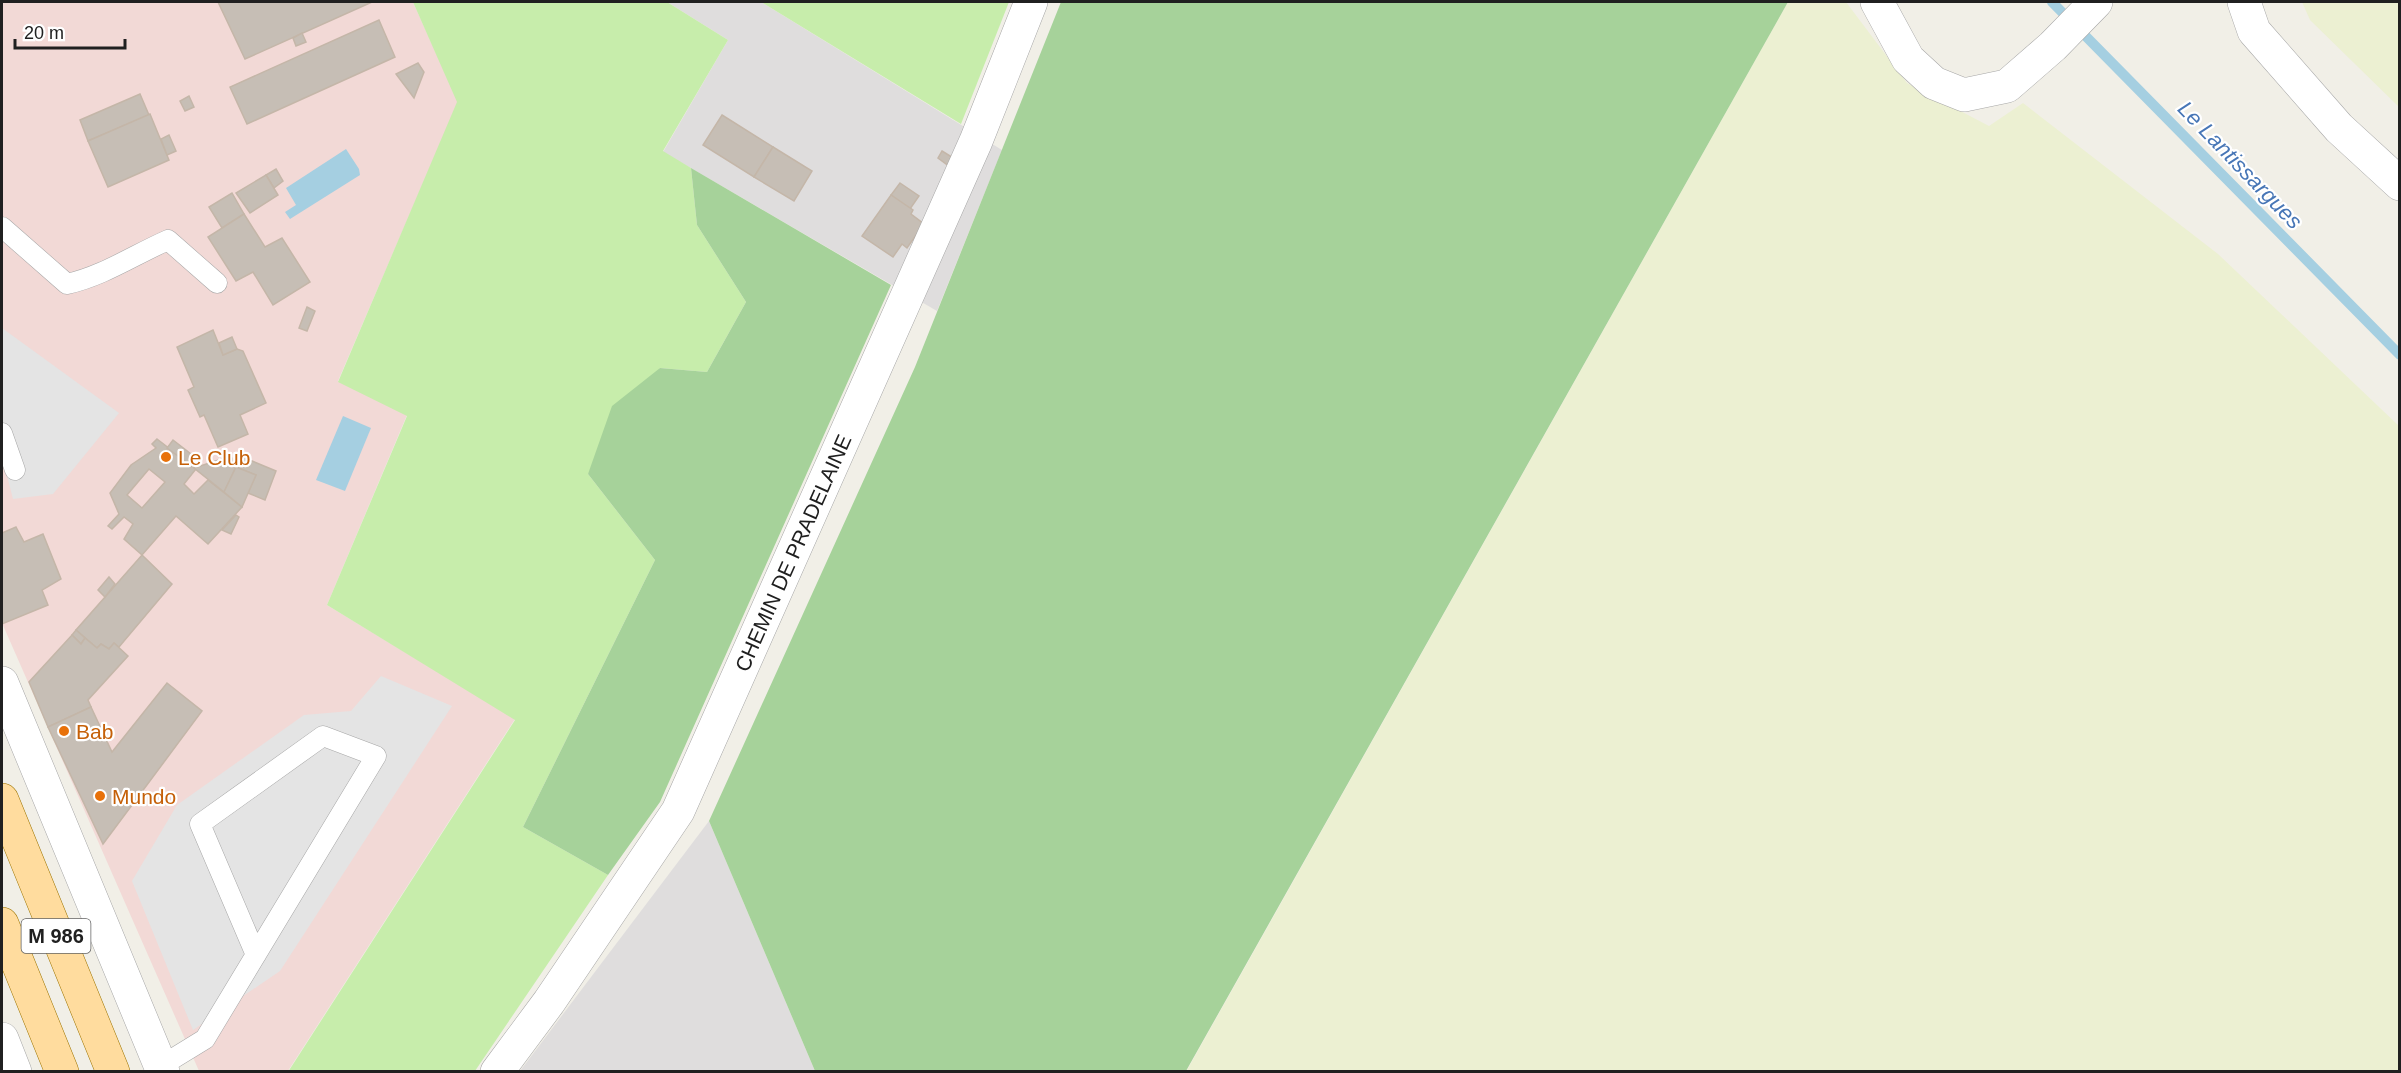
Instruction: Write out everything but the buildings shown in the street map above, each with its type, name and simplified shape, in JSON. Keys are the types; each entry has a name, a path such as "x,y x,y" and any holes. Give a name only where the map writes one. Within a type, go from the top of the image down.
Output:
{"main road":[{"name":"M 986","path":"2,800 113,1071"},
{"name":"M 986","path":"2,924 62,1071"}],"street":[{"name":"CHEMIN DE PRADELAINE","path":"497,1071 549,1002 678,811 976,141 1031,2"},
{"path":"1877,2 1908,59 1934,83 1964,95 2007,86 2053,46 2096,2"},
{"path":"2244,2 2254,31 2339,128 2400,184"},
{"path":"2,683 162,1069"},
{"path":"2,1039 15,1071"}],"lane":[{"path":"2,227 66,284 93,278 132,255 168,240 217,283"},
{"path":"2,434 15,470"},
{"path":"162,1069 205,1039 256,955 334,825 376,756 323,736 200,825 256,955"}],"shaded area":[{"path":"2,2 413,2 458,102 338,381 407,415 327,605 515,719 288,1071 199,1071 2,623"},
{"path":"667,2 761,2 1002,150 937,311 663,152 728,40"},
{"path":"2,328 119,413 53,494 13,499 2,456"},
{"path":"381,676 452,706 280,971 193,1030 132,881 177,805 304,715 351,711"},
{"path":"709,821 815,1071 520,1071"}],"green space":[{"path":"413,2 667,2 728,40 663,151 691,168 697,225 746,302 707,372 660,368 588,474 655,560 523,827 608,875 475,1071 288,1072 515,720 327,605 407,416 338,382 457,102"},
{"path":"761,2 1009,2 961,124"},
{"path":"1061,2 1788,2 1186,1071 815,1071 709,821 915,367"},
{"path":"1788,2 1846,2 1907,83 1989,126 2023,103 2218,254 2399,426 2399,1071 1186,1072"},
{"path":"2302,2 2399,2 2399,107 2310,20"},
{"path":"691,168 891,285 660,802 608,875 523,827 655,560 588,474 612,406 660,368 707,372 746,302 697,225"}],"water":[{"path":"346,149 359,169 360,175 290,219 285,212 296,205 286,188"},
{"path":"343,416 371,428 345,491 316,480"}],"waterway":[{"name":"Le Lantissargues","path":"2052,2 2400,355"}],"place":[{"name":"Le Club","path":"166,457"},
{"name":"Bab","path":"64,731"},
{"name":"Mundo","path":"100,796"}]}
